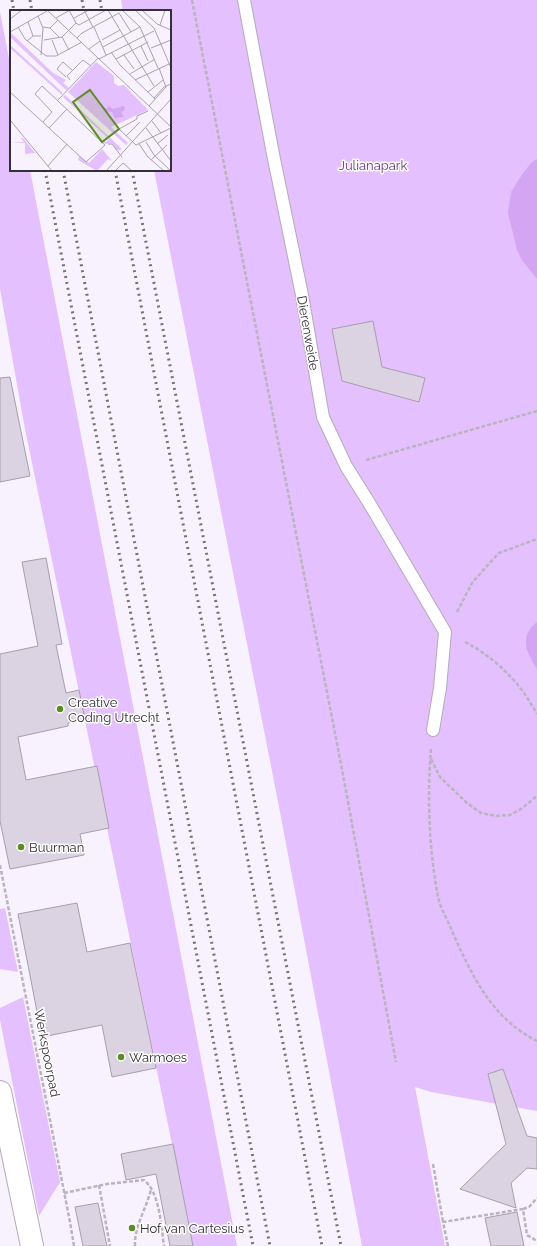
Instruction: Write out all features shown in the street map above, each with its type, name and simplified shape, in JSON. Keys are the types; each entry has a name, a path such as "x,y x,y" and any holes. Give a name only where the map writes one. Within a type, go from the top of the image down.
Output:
{"street":[{"path":"0,1092 32,1246"}],"lane":[{"name":"Dierenweide","path":"244,0 273,154 302,295 322,417 346,466 445,632"},
{"path":"433,730 440,688 445,632"}],"path":[{"path":"192,0 341,764 396,1062"},
{"path":"346,466 537,411"},
{"path":"537,539 499,553 472,583 461,606 445,632 474,646 502,669 523,692 537,714"},
{"path":"433,730 428,798 438,899 466,963 486,997 506,1021 527,1036 537,1041"},
{"path":"430,758 440,777 467,803 481,813 496,816 510,815 521,809 537,796"},
{"name":"Werkspoorpad","path":"0,865 74,1246"},
{"path":"433,1164 448,1246"},
{"path":"64,1193 99,1185 144,1180 156,1198 164,1246"},
{"path":"99,1185 110,1246"},
{"path":"135,1246 136,1229 149,1199 151,1189"},
{"path":"444,1222 523,1209 529,1207 537,1198"},
{"path":"523,1209 527,1235 537,1241"}],"green space":[{"name":"Julianapark","path":"121,0 537,0 537,1111 431,1092 415,1087 445,1246 362,1246 280,812 154,171 171,171 171,10 123,10"},
{"path":"0,12 10,64 10,171 30,171 237,1246 193,1246 24,424 0,289"},
{"path":"5,908 18,972 0,969 0,909"},
{"path":"23,997 60,1182 39,1216 0,1020 0,1008"}],"shaded area":[{"path":"537,159 537,279 522,260 517,250 508,213 511,192 523,173 532,162"},
{"path":"537,622 537,669 530,657 526,645 526,639 531,628"}],"building":[{"path":"373,321 382,367 425,378 419,402 342,381 332,329"},
{"path":"10,377 30,476 0,482 0,378"},
{"path":"46,558 62,644 56,645 66,693 79,690 85,720 68,723 68,726 18,737 26,780 97,766 109,828 80,834 84,855 10,869 0,821 0,654 38,646 22,562"},
{"path":"77,903 87,952 130,943 156,1068 112,1077 102,1025 42,1037 18,914"},
{"path":"503,1069 527,1136 537,1138 537,1169 527,1168 511,1183 516,1208 460,1189 506,1144 488,1074"},
{"path":"173,1144 193,1246 170,1246 156,1174 126,1180 121,1154"},
{"path":"98,1203 107,1246 83,1246 75,1207"},
{"path":"517,1212 524,1246 491,1246 485,1218"}],"railway":[{"path":"12,0 14,10"},
{"path":"30,0 32,10"},
{"path":"82,0 84,10"},
{"path":"100,0 102,10"},
{"path":"45,171 253,1246"},
{"path":"63,171 270,1246"},
{"path":"115,171 322,1246"},
{"path":"132,171 341,1246"}],"place":[{"name":"Creative Coding Utrecht","path":"60,709"},
{"name":"Buurman","path":"21,847"},
{"name":"Warmoes","path":"121,1057"},
{"name":"Hof van Cartesius","path":"132,1228"}]}
